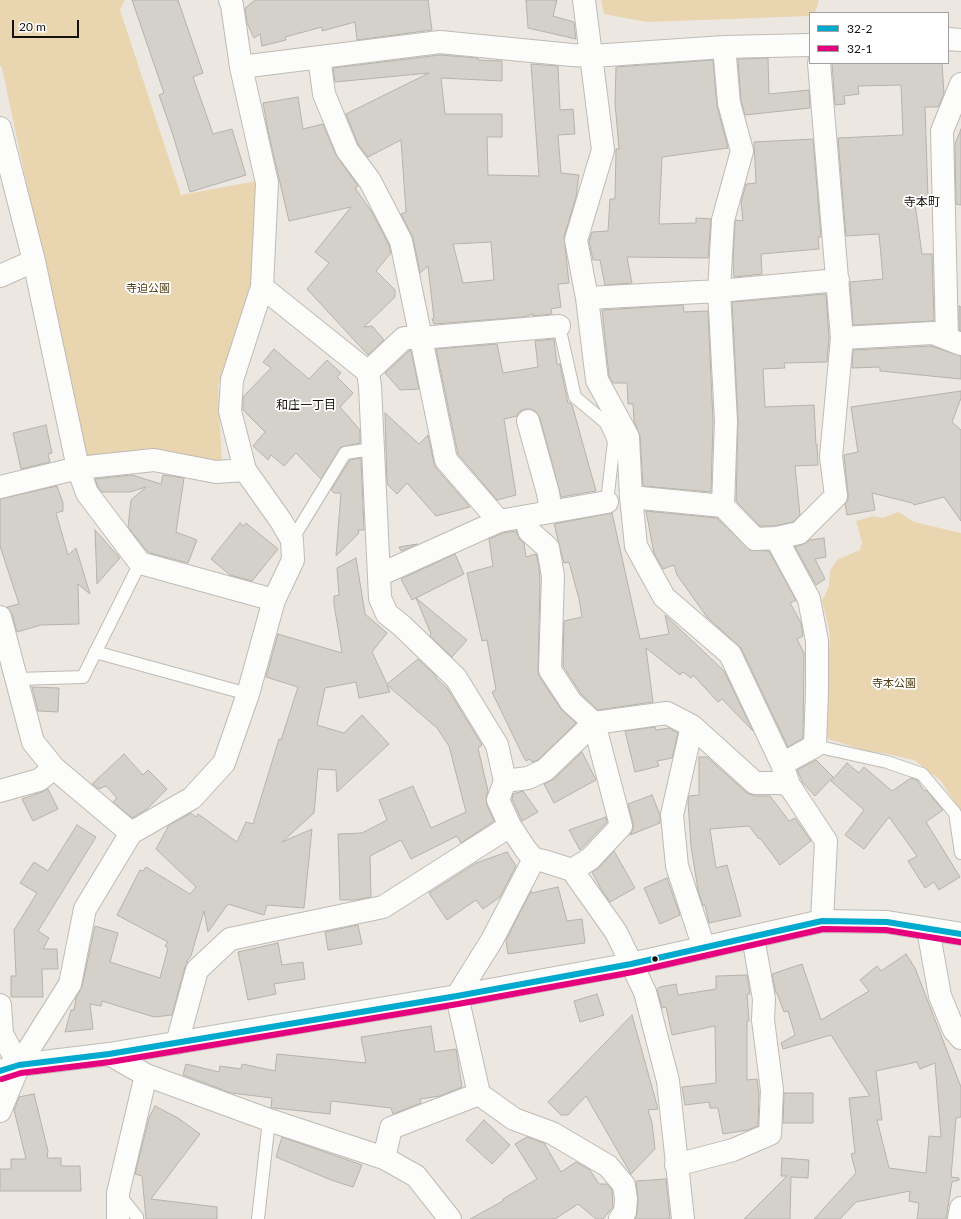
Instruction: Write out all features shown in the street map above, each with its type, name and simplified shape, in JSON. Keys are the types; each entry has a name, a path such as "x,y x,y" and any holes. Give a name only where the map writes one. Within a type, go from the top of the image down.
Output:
{"street":[{"path":"584,0 603,150 576,240 587,298 597,380 628,437 622,449 631,497 636,546 664,597 730,654 782,764 789,785 826,841 822,922"},
{"path":"0,1111 10,1068 70,984 85,909 132,833 192,798 224,762 248,694 274,600 292,560 292,540 281,521 245,470 230,411 232,380 262,287 267,183 241,67 234,2"},
{"path":"949,39 961,40"},
{"path":"241,67 440,42 592,56 724,47 809,45"},
{"path":"723,506 726,421 719,291 723,220 742,151 729,103 724,47"},
{"path":"319,57 324,94 347,150 370,182 401,241 446,460 499,521"},
{"path":"631,497 723,506 755,539 776,538 799,533 836,496 831,457 842,338 819,64"},
{"path":"842,338 933,333 954,341 953,263 942,131 961,84"},
{"path":"0,128 34,261 78,468 87,494 140,563 274,600"},
{"path":"0,276 34,261"},
{"path":"587,298 719,291 838,280"},
{"path":"262,287 368,372 370,386 380,598 387,614 456,678 497,745 505,781 498,800 510,826 526,850 534,859 572,870 616,932 645,992 668,1081 676,1165 684,1219"},
{"path":"368,372 404,338 421,338 558,326"},
{"path":"528,420 548,493 550,506 536,515 529,531 548,548 553,576 550,670 571,702 594,723 621,826 590,859 572,870"},
{"path":"0,487 78,468 154,460 216,472 245,470"},
{"path":"379,575 499,521 606,502"},
{"path":"776,538 809,599 817,641 815,746 782,764"},
{"path":"0,617 33,742 54,768 132,833"},
{"path":"505,781 528,778 545,770 594,723 667,713 692,726 755,783 779,783 789,785"},
{"path":"692,726 672,815 677,866 704,948"},
{"path":"0,791 39,780 54,768"},
{"path":"177,1043 197,970 230,939 383,907 510,826"},
{"path":"534,859 492,940 457,996 479,1094 514,1119 552,1133 608,1166 624,1185 626,1199 625,1212 620,1219"},
{"path":"10,1068 109,1054 457,996 631,964 822,922 887,922 961,934"},
{"path":"928,929 940,996 954,1030 961,1038"},
{"path":"676,1165 733,1150 770,1134 772,1090 763,1020 764,999 753,938"},
{"path":"0,1005 2,1034 10,1068"},
{"path":"109,1054 146,1075 270,1120 384,1158 416,1176 450,1219"},
{"path":"118,1219 118,1193 146,1075"},
{"path":"384,1158 391,1128 479,1094"},
{"path":"958,1219 961,1208"}],"lane":[{"path":"558,326 575,397 606,423 622,449 606,502"},
{"path":"292,540 345,453 373,449"},
{"path":"17,679 82,677 140,563"},
{"path":"95,652 248,694"},
{"path":"815,746 887,762 922,774 955,813 961,853"},
{"path":"258,1219 270,1120"},
{"path":"118,1193 137,1219"}],"green space":[{"name":"寺迫公園","path":"0,0 125,0 120,10 181,195 256,181 251,288 218,386 222,464 85,459 2,68 0,65"},
{"path":"601,0 819,0 815,12 809,12 809,16 647,22 604,14"},
{"name":"寺本公園","path":"898,512 914,522 961,533 961,819 960,810 941,781 914,760 883,753 870,752 828,739 824,720 830,637 822,601 829,586 830,571 837,560 860,550 862,542 856,521 873,516 883,518"}],"building":[{"path":"132,0 178,0 203,73 193,77 213,134 232,129 246,175 190,192 159,95 164,93"},
{"path":"255,0 428,0 432,30 357,40 355,22 322,31 322,27 285,37 286,40 262,46 260,34 254,38 247,23 245,8"},
{"path":"526,0 557,0 553,16 574,22 576,39 528,28"},
{"path":"440,55 478,58 478,60 502,61 502,81 441,78 445,114 502,114 502,137 487,137 488,175 539,176 531,64 558,66 560,110 573,109 575,134 558,135 561,173 579,175 576,197 564,237 569,283 558,284 561,307 551,309 552,314 533,316 533,314 523,317 434,324 432,319 434,319 428,266 420,273 413,238 401,214 406,212 401,140 368,157 358,144 346,114 429,73 335,82 333,68","holes":["491,242 494,280 463,283 453,244"]},
{"path":"768,58 769,94 809,90 810,108 745,115 741,101 738,59"},
{"path":"713,60 717,106 728,148 662,157 659,224 696,223 696,218 711,219 708,258 627,257 632,283 605,285 600,260 593,260 589,241 592,232 608,231 610,199 615,199 616,149 619,149 615,103 616,67"},
{"path":"832,64 942,64 944,94 938,107 925,107 928,198 914,196 922,254 932,254 934,321 853,325 850,282 883,279 879,234 846,236 838,138 903,135 901,85 858,86 859,94 844,96 845,104 835,105"},
{"path":"298,97 303,129 323,124 336,155 358,186 355,188 372,212 389,245 391,253 376,271 395,290 395,297 364,327 372,326 384,340 368,355 307,289 329,263 315,252 351,207 289,221 263,103"},
{"path":"961,129 961,205 956,204 955,144"},
{"path":"813,139 821,237 818,237 819,249 761,254 762,274 734,277 733,261 735,222 736,220 743,221 741,202 746,184 756,183 754,142"},
{"path":"826,294 829,338 827,362 784,363 785,368 763,369 765,407 814,405 818,465 795,466 800,515 793,522 774,526 760,526 736,501 738,420 732,302"},
{"path":"683,305 684,312 708,311 713,421 711,492 643,486 640,436 634,421 633,404 628,404 627,383 613,383 609,376 602,310"},
{"path":"959,306 961,307 961,331 959,330"},
{"path":"554,339 557,364 560,364 568,403 572,405 596,491 561,497 540,418 536,412 531,409 525,409 519,412 517,416 504,419 516,495 497,500 458,454 436,349 497,344 503,373 538,367 535,341"},
{"path":"931,346 961,356 961,379 880,371 880,367 852,368 853,350"},
{"path":"274,349 309,379 327,360 341,373 337,377 353,393 340,407 360,430 360,443 341,447 321,479 296,453 284,466 271,455 268,460 253,446 265,432 243,410 243,397 271,368 263,362"},
{"path":"411,350 419,389 400,390 385,373"},
{"path":"961,391 961,398 952,422 961,430 961,521 944,497 914,505 912,503 872,493 875,510 847,515 845,504 848,500 848,494 844,455 858,452 851,407"},
{"path":"385,413 419,444 428,435 436,468 470,507 436,516 407,483 397,494 387,484"},
{"path":"46,425 52,453 48,454 50,462 21,469 13,433"},
{"path":"361,458 364,530 358,530 359,533 336,556 341,493 334,493 331,490 350,460"},
{"path":"132,475 161,484 163,475 184,478 176,532 197,540 188,563 150,553 128,527 131,500 146,487 130,492 102,492 95,479"},
{"path":"57,486 63,503 63,511 56,513 68,555 76,548 90,594 78,584 79,624 41,625 17,632 12,614 7,607 19,604 0,546 0,499"},
{"path":"646,511 717,518 750,550 769,551 796,600 790,603 801,623 803,636 797,639 804,653 803,738 788,747 741,648 707,617 677,575 674,565 663,569 654,553"},
{"path":"612,513 640,639 669,634 665,615 724,671 753,731 722,699 718,702 693,675 691,678 683,672 680,675 646,648 653,702 598,710 581,694 563,666 564,621 582,617 579,599 569,562 564,563 554,524"},
{"path":"240,523 244,526 246,523 278,549 252,581 230,575 211,559"},
{"path":"95,530 120,558 97,584"},
{"path":"516,531 520,540 524,543 526,557 536,554 539,566 539,676 561,709 576,723 538,760 532,762 530,759 526,761 522,754 492,692 496,690 487,640 482,641 467,573 493,566 489,539 503,533"},
{"path":"824,538 826,557 815,559 825,579 816,585 795,547 810,540"},
{"path":"417,544 401,551 399,547"},
{"path":"455,554 464,574 412,600 401,579"},
{"path":"356,558 365,614 387,633 372,652 387,684 418,659 447,688 482,745 478,748 488,791 486,796 487,805 494,821 461,843 457,836 411,859 401,840 370,856 371,897 355,900 340,900 338,834 362,833 387,820 379,800 413,786 431,828 466,812 449,746 437,728 387,685 390,692 359,698 356,682 325,688 317,725 344,733 362,715 389,744 337,792 336,770 318,769 314,813 282,842 312,829 304,908 267,905 264,915 228,904 208,932 204,911 191,956 186,962 188,962 185,967 172,1015 154,1017 102,1001 101,1006 90,1004 93,1029 65,1032 71,1010 74,1010 76,998 82,986 95,926 118,933 110,962 160,978 168,948 165,946 168,942 117,915 140,870 143,871 146,867 190,894 196,887 156,849 169,825 191,813 196,817 198,814 237,842 246,822 253,824 279,739 281,740 298,687 266,677 278,634 342,653 334,604 334,596 339,595 337,568"},
{"path":"416,598 467,640 452,657 430,636 431,634"},
{"path":"32,687 59,688 58,712 38,711"},
{"path":"655,727 656,730 669,728 678,733 672,758 657,761 659,766 635,772 625,731"},
{"path":"582,752 596,780 554,803 544,784 554,779"},
{"path":"124,754 143,775 148,770 167,789 147,809 132,818 113,802 117,798 106,786 99,789 92,784"},
{"path":"699,757 707,757 747,793 755,796 770,796 789,821 795,818 811,841 780,865 749,826 710,829 716,868 727,865 741,916 709,923 705,905 703,906 698,890 691,846 688,802 689,796 699,795"},
{"path":"816,760 833,777 815,796 803,783 797,770"},
{"path":"847,763 859,773 864,767 892,791 911,778 917,780 924,791 926,790 943,810 926,822 960,877 939,890 934,882 925,888 908,861 917,856 889,817 864,849 845,835 864,810 831,781"},
{"path":"48,789 58,809 33,821 22,799"},
{"path":"523,791 538,812 522,821 512,799 513,794"},
{"path":"652,795 660,815 660,823 630,835 633,829 633,823 628,804"},
{"path":"606,817 607,822 580,850 569,830"},
{"path":"77,825 96,837 38,931 49,938 43,949 57,949 58,969 42,969 43,997 11,997 11,976 16,976 14,930 37,893 20,883 34,862 48,871"},
{"path":"614,851 635,888 610,902 592,872 599,868"},
{"path":"507,852 516,866 500,897 483,909 476,900 447,920 429,893 476,863"},
{"path":"667,878 680,915 660,924 644,888"},
{"path":"558,887 567,921 582,919 585,943 508,954 506,940 531,891 532,893"},
{"path":"358,925 362,944 328,950 325,932"},
{"path":"278,943 282,965 303,962 305,979 274,984 276,994 248,1000 238,952"},
{"path":"906,954 915,968 961,1087 961,1117 956,1118 951,1177 959,1178 959,1180 952,1182 946,1219 917,1219 919,1203 909,1201 910,1191 856,1202 840,1219 814,1219 856,1173 851,1154 855,1153 849,1098 870,1096 831,1035 783,1049 781,1043 795,1035 788,1011 784,1012 776,993 772,974 802,964 821,1020 869,991 860,980 877,966 881,971","holes":["917,1062 920,1069 935,1063 941,1137 929,1136 926,1173 889,1168 877,1120 882,1120 876,1071"]},
{"path":"747,975 750,994 747,994 749,1021 747,1021 747,1080 757,1079 759,1093 758,1126 748,1130 723,1134 718,1108 710,1108 709,1102 685,1105 682,1087 716,1083 715,1026 672,1035 666,1007 662,1008 657,989 676,984 678,995 716,989 716,976"},
{"path":"597,994 604,1015 580,1022 574,1001"},
{"path":"632,1015 658,1109 648,1110 652,1123 655,1149 631,1174 586,1096 568,1115 561,1115 548,1102"},
{"path":"431,1026 435,1052 456,1049 462,1087 440,1096 420,1099 421,1103 393,1114 391,1108 331,1101 330,1114 271,1108 272,1098 231,1093 183,1075 186,1064 219,1072 220,1066 241,1069 242,1064 275,1071 277,1054 366,1063 361,1037"},
{"path":"784,1093 813,1093 813,1123 783,1123"},
{"path":"34,1094 48,1151 47,1158 61,1158 61,1166 80,1166 81,1191 0,1191 0,1169 11,1169 11,1159 26,1159 14,1110 19,1097"},
{"path":"155,1106 178,1118 200,1134 151,1199 217,1207 217,1219 146,1219 142,1176 135,1174 149,1118"},
{"path":"484,1120 510,1145 492,1164 466,1140"},
{"path":"282,1137 362,1165 353,1187 331,1180 276,1157"},
{"path":"527,1137 544,1143 561,1172 576,1162 590,1170 599,1184 607,1184 612,1190 613,1207 603,1219 596,1219 578,1204 555,1219 470,1219 503,1201 503,1199 537,1179 515,1144"},
{"path":"782,1158 809,1160 808,1178 791,1177 790,1219 744,1219 787,1176 781,1176"},
{"path":"666,1179 670,1219 635,1219 638,1200 636,1181"}],"transit line":[{"name":"32-2","path":"0,1071 19,1065 109,1054 457,996 631,964 822,921 887,922 961,934"},
{"name":"32-1","path":"2,1079 21,1073 110,1062 458,1004 633,972 823,929 886,930 960,942"}],"district":[{"name":"寺本町","path":"922,202"},
{"name":"和庄一丁目","path":"306,405"}]}
